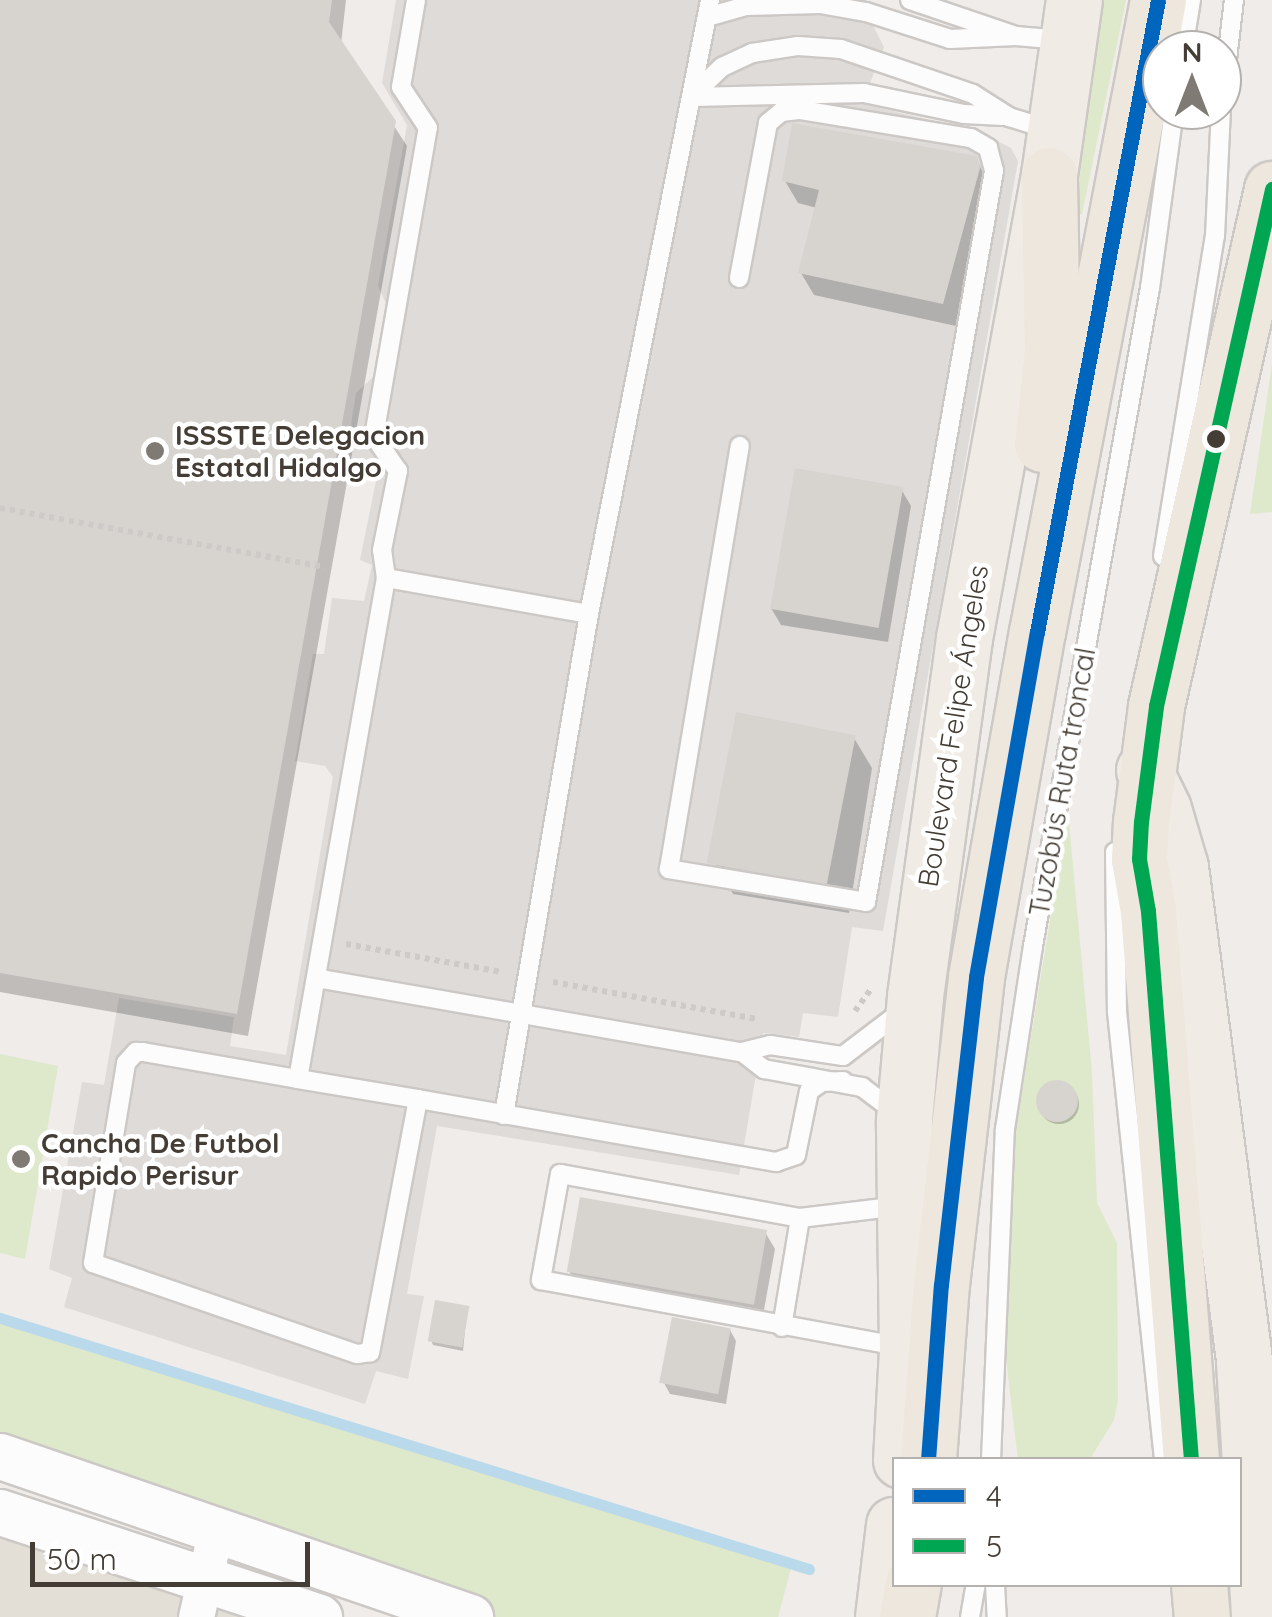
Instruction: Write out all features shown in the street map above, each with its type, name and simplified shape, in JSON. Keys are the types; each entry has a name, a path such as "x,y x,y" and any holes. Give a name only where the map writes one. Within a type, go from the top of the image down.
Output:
{"highway":[{"path":"928,1457 940,1285 976,977 1037,632 1158,0"},
{"path":"1037,141 1052,352 1034,508 1037,632"},
{"path":"1192,1457 1148,911 1140,859 1144,770 1199,506 1264,274 1272,189"},
{"path":"907,1617 912,1587"},
{"path":"1200,1587 1202,1617"}],"main road":[{"name":"Boulevard Felipe Ángeles","path":"901,1457 907,1348 904,1120 916,996 1052,26"},
{"path":"1144,770 1163,809 1180,867 1244,1362 1246,1504 1259,1617"},
{"path":"884,1617 892,1543"}],"street":[{"path":"0,1456 470,1617"},
{"path":"0,1512 200,1599 319,1617"},
{"path":"200,1599 216,1529"}],"lane":[{"path":"298,1079 386,578 382,550 398,471 374,436 428,128 401,87 416,0"},
{"path":"910,0 1052,26"},
{"path":"1186,30 1191,0"},
{"path":"1231,30 1234,0"},
{"path":"504,1115 590,614 708,8 820,4 866,12 950,40 1052,26"},
{"path":"691,97 722,67 752,53 798,46 841,49 973,94 1037,141"},
{"path":"691,97 864,93 964,114 1037,141"},
{"path":"739,278 768,124 781,112 801,110 972,138 988,148 994,171 866,902 669,868 740,446"},
{"name":"Tuzobús Ruta troncal","path":"991,1457 1005,1129 1033,946 1150,288 1171,130"},
{"path":"1159,576 1215,236 1221,130"},
{"path":"386,578 590,614"},
{"path":"1115,834 1117,1012 1164,1457"},
{"path":"316,978 742,1052 770,1045 843,1056 898,1016 916,996"},
{"path":"418,1100 374,1347 357,1354 93,1263 130,1056 143,1052 776,1162 796,1155 809,1091 822,1082 843,1081"},
{"path":"742,1052 764,1069 843,1081 875,1094 904,1120"},
{"path":"905,1206 800,1218 560,1174 541,1280 907,1348"},
{"path":"782,1327 800,1218"},
{"path":"970,1617 975,1587"},
{"path":"995,1587 997,1617"}],"path":[{"path":"0,508 325,567"},
{"path":"322,940 760,1019"},
{"path":"850,1021 866,990 916,996"}],"shaded area":[{"path":"396,0 866,0 866,12 884,47 862,104 978,131 1011,148 1018,161 883,931 852,927 838,1017 803,1013 799,1037 763,1033 739,1175 437,1126 407,1294 424,1296 408,1379 376,1371 365,1404 64,1307 72,1278 49,1269 82,1082 104,1085 119,998 234,1017 230,1046 286,1055 333,777 325,766 295,761 313,654 324,654 332,598 364,601 372,565 360,560 376,481 367,467 345,462 356,393 374,376 388,308 378,286 407,125 382,83"},
{"path":"0,1522 275,1617 0,1617"}],"green space":[{"path":"1101,0 1126,0 1082,214 1075,215"},
{"path":"1272,364 1272,512 1250,514"},
{"path":"1068,811 1092,1073 1097,1203 1117,1243 1118,1400 1114,1420 1091,1457 1018,1457 1006,1358 1015,1135"},
{"name":"Cancha De Futbol Rapido Perisur","path":"0,1054 58,1066 25,1259 0,1253"},
{"path":"0,1317 792,1564 778,1617 489,1617 0,1448"}],"building":[{"path":"0,0 332,0 329,22 396,121 237,1014 0,973"},
{"path":"792,123 977,156 980,168 943,304 798,273 819,190 782,181"},
{"path":"795,468 903,487 878,628 770,609"},
{"path":"736,712 856,735 826,886 707,863"},
{"path":"1057,1080 1072,1086 1078,1101 1072,1116 1057,1122 1042,1116 1036,1101 1042,1086"},
{"path":"580,1197 767,1230 754,1305 567,1272"},
{"path":"435,1300 469,1306 462,1347 428,1341"},
{"path":"672,1317 731,1328 718,1394 659,1383"}],"waterway":[{"path":"0,1318 809,1569"}],"transit line":[{"name":"4","path":"928,1457 941,1285 976,977 1037,632 1158,0"},
{"name":"5","path":"1191,1457 1148,911 1139,859 1141,822 1156,706 1272,189"}],"place":[{"name":"ISSSTE Delegacion Estatal Hidalgo","path":"155,451"},
{"name":"Cancha De Futbol Rapido Perisur","path":"21,1159"}]}
